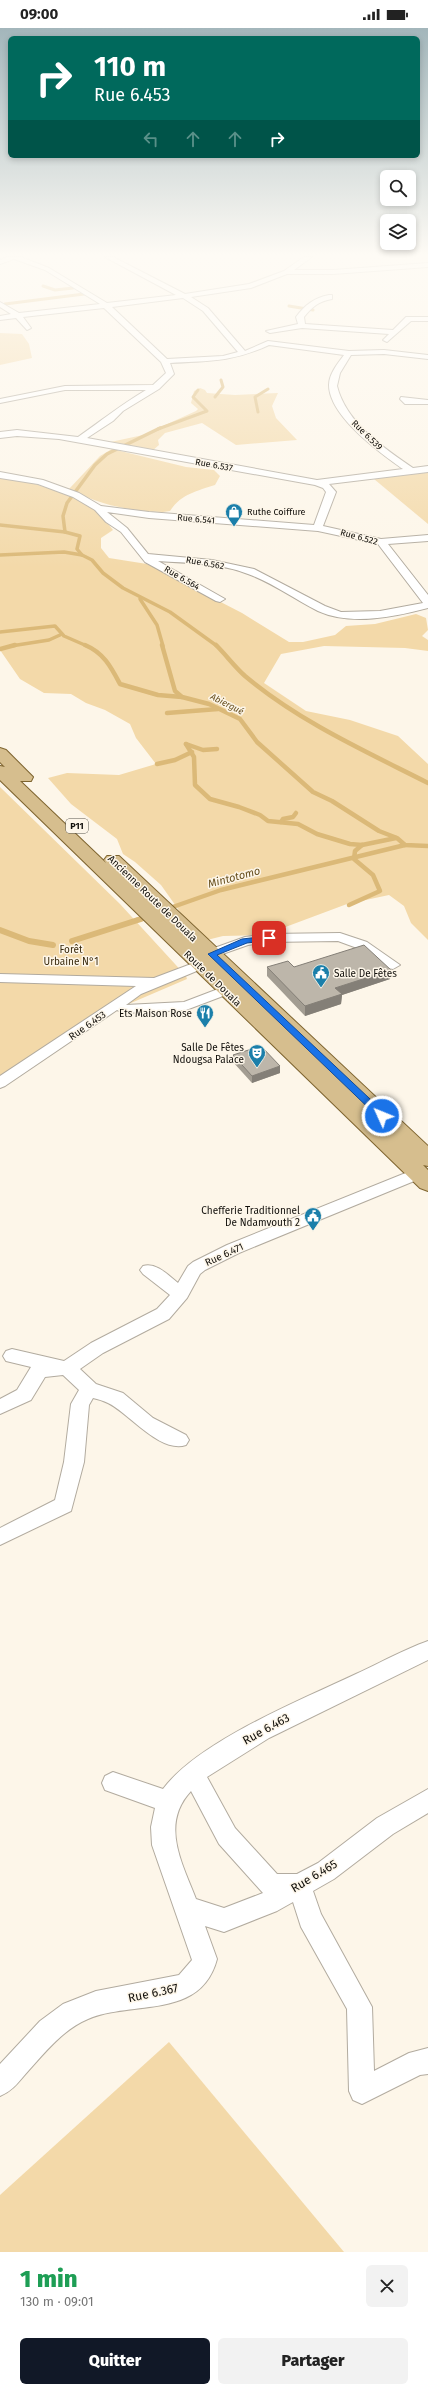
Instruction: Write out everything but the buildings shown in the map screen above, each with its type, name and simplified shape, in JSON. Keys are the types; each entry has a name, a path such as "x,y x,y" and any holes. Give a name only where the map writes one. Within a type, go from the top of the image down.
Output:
{"main road":[{"name":"Ancienne Route de Douala","path":"0,753 157,912"},
{"name":"Route de Douala","path":"0,771 157,912 205,959 226,990 425,1172"},
{"name":"P11","path":"205,959 425,1172"}],"street":[{"path":"79,440 110,419 120,409 156,387 170,374 165,361 174,361"},
{"name":"Rue 6.539","path":"344,361 335,377 333,386 336,396 356,425 386,453 411,470"},
{"path":"57,381 63,388"},
{"path":"0,401 63,388 156,387"},
{"path":"404,399 408,402 428,402"},
{"name":"Rue 6.537","path":"0,436 36,434 79,440 126,450 317,483 428,469"},
{"path":"0,474 29,479 63,489 98,508 109,520 131,536 139,552 144,557"},
{"path":"317,483 326,486 331,492 318,528"},
{"name":"Rue 6.541","path":"98,508 149,515 318,528"},
{"name":"Rue 6.522","path":"318,528 381,542 428,602"},
{"path":"381,542 428,538"},
{"name":"Rue 6.564","path":"144,557 220,599"},
{"name":"Rue 6.562","path":"144,557 193,561 248,571 262,576 333,614 361,616 428,605"},
{"name":"Rue 6.453","path":"0,1083 136,991 245,941 269,938 340,937 362,945 392,965"},
{"path":"0,978 154,982"},
{"path":"124,1009 186,1006 226,990"},
{"name":"Rue 6.471","path":"0,1407 24,1395 39,1370 67,1368 97,1348 162,1314 181,1294 194,1270 199,1266 233,1249 425,1172"},
{"path":"149,1270 181,1294"},
{"path":"12,1356 67,1368 89,1389 116,1398 146,1423 179,1440"},
{"path":"0,1537 64,1505 74,1462 80,1404 89,1389"},
{"name":"Rue 6.463","path":"168,1801 193,1773 277,1721 392,1669 428,1650"},
{"path":"193,1773 226,1836 272,1886 300,1886 310,1919 360,2007 362,2091 418,2062 428,2061"},
{"path":"113,1783 168,1801"},
{"name":"Rue 6.465","path":"188,1909 224,1920 268,1903 326,1871 385,1826 428,1800"},
{"name":"Rue 6.367","path":"0,2083 49,2031 66,2018 86,2007 184,1986 191,1981 204,1966 205,1959 164,1845 164,1827 168,1801"}],"green space":[{"path":"0,361 19,361 0,365"},
{"path":"200,388 205,390 207,393 235,395 278,393 272,406 276,418 297,440 236,445 202,423 165,433 158,440 159,445 152,451 106,443 143,435 196,411 198,409 191,403 194,391"},
{"path":"112,449 186,467 214,470 220,476 215,485 196,491 184,497 174,505 170,511 163,512 126,509 103,503 69,489 100,456"},
{"path":"428,472 428,524 374,479"},
{"path":"0,477 32,483 69,495 96,509 113,530 101,538 101,548 109,558 147,564 242,613 289,642 303,642 335,635 346,626 375,624 416,614 426,618 428,630 422,636 428,640 428,651 405,648 324,646 281,654 264,683 306,711 350,720 398,736 428,764 428,940 411,923 404,906 389,895 347,904 264,935 223,936 207,940 190,926 161,885 135,862 123,854 117,839 71,804 48,778 67,773 119,775 156,764 136,738 130,724 105,710 86,703 71,694 44,693 20,679 0,650"},
{"name":"Forêt Urbaine N°1","path":"0,787 120,904 186,976 187,979 124,1006 73,1034 0,1081"},
{"path":"169,2042 344,2252 0,2252 0,2195"}],"waterway":[{"path":"215,397 223,387 221,380"},
{"path":"258,412 255,397 268,389"},
{"path":"158,429 207,411 193,397 198,390"},
{"path":"65,532 63,516 67,503 95,465 107,454 160,428"},
{"name":"Abiergué","path":"0,525 65,532"},
{"name":"Abiergué","path":"65,532 80,536 77,549 82,555"},
{"name":"Abiergué","path":"0,555 64,552 82,555"},
{"path":"82,555 92,560 103,573 123,588 170,612 217,646"},
{"name":"Abiergué","path":"140,599 157,625 163,646"},
{"path":"0,632 55,626 64,636 87,646"},
{"path":"12,646 49,640 60,635"},
{"path":"85,645 92,648 102,656 110,666 120,684 158,695 182,697"},
{"name":"Abiergué","path":"162,645 175,691 182,697"},
{"path":"0,649 12,646"},
{"path":"217,646 245,676 288,708 334,735 428,783"},
{"name":"Abiergué","path":"182,697 209,704 240,719 257,742 313,792 332,801 379,831 397,838 405,845"},
{"path":"167,713 218,709"},
{"path":"191,752 186,744 203,750 217,749"},
{"path":"157,764 175,760 191,752"},
{"path":"191,752 194,757 195,785 210,799 239,807 260,815 268,821 298,824 317,834 350,844 362,845"},
{"path":"281,822 283,819 293,817 296,813"},
{"path":"362,845 396,838"},
{"path":"354,857 355,851 362,845"},
{"name":"Mintotomo","path":"354,857 405,845"},
{"name":"Abiergué","path":"405,845 428,846"},
{"name":"Mintotomo","path":"167,909 221,890 354,857"},
{"path":"349,905 380,891 373,875 354,859 354,857"},
{"name":"Mintotomo","path":"137,920 149,916"},
{"name":"Mintotomo","path":"72,941 141,919"},
{"name":"Mintotomo","path":"0,930 29,941 53,945"}],"place":[{"name":"Ruthe Coiffure","path":"234,527"},
{"name":"Salle De Fêtes","path":"321,988"},
{"name":"Ets Maison Rose","path":"205,1028"},
{"name":"Salle De Fêtes Ndougsa Palace","path":"257,1068"},
{"name":"Chefferie Traditionnel De Ndamvouth 2","path":"313,1231"}],"route":[{"path":"269,938 245,941 212,954 382,1116"}]}
